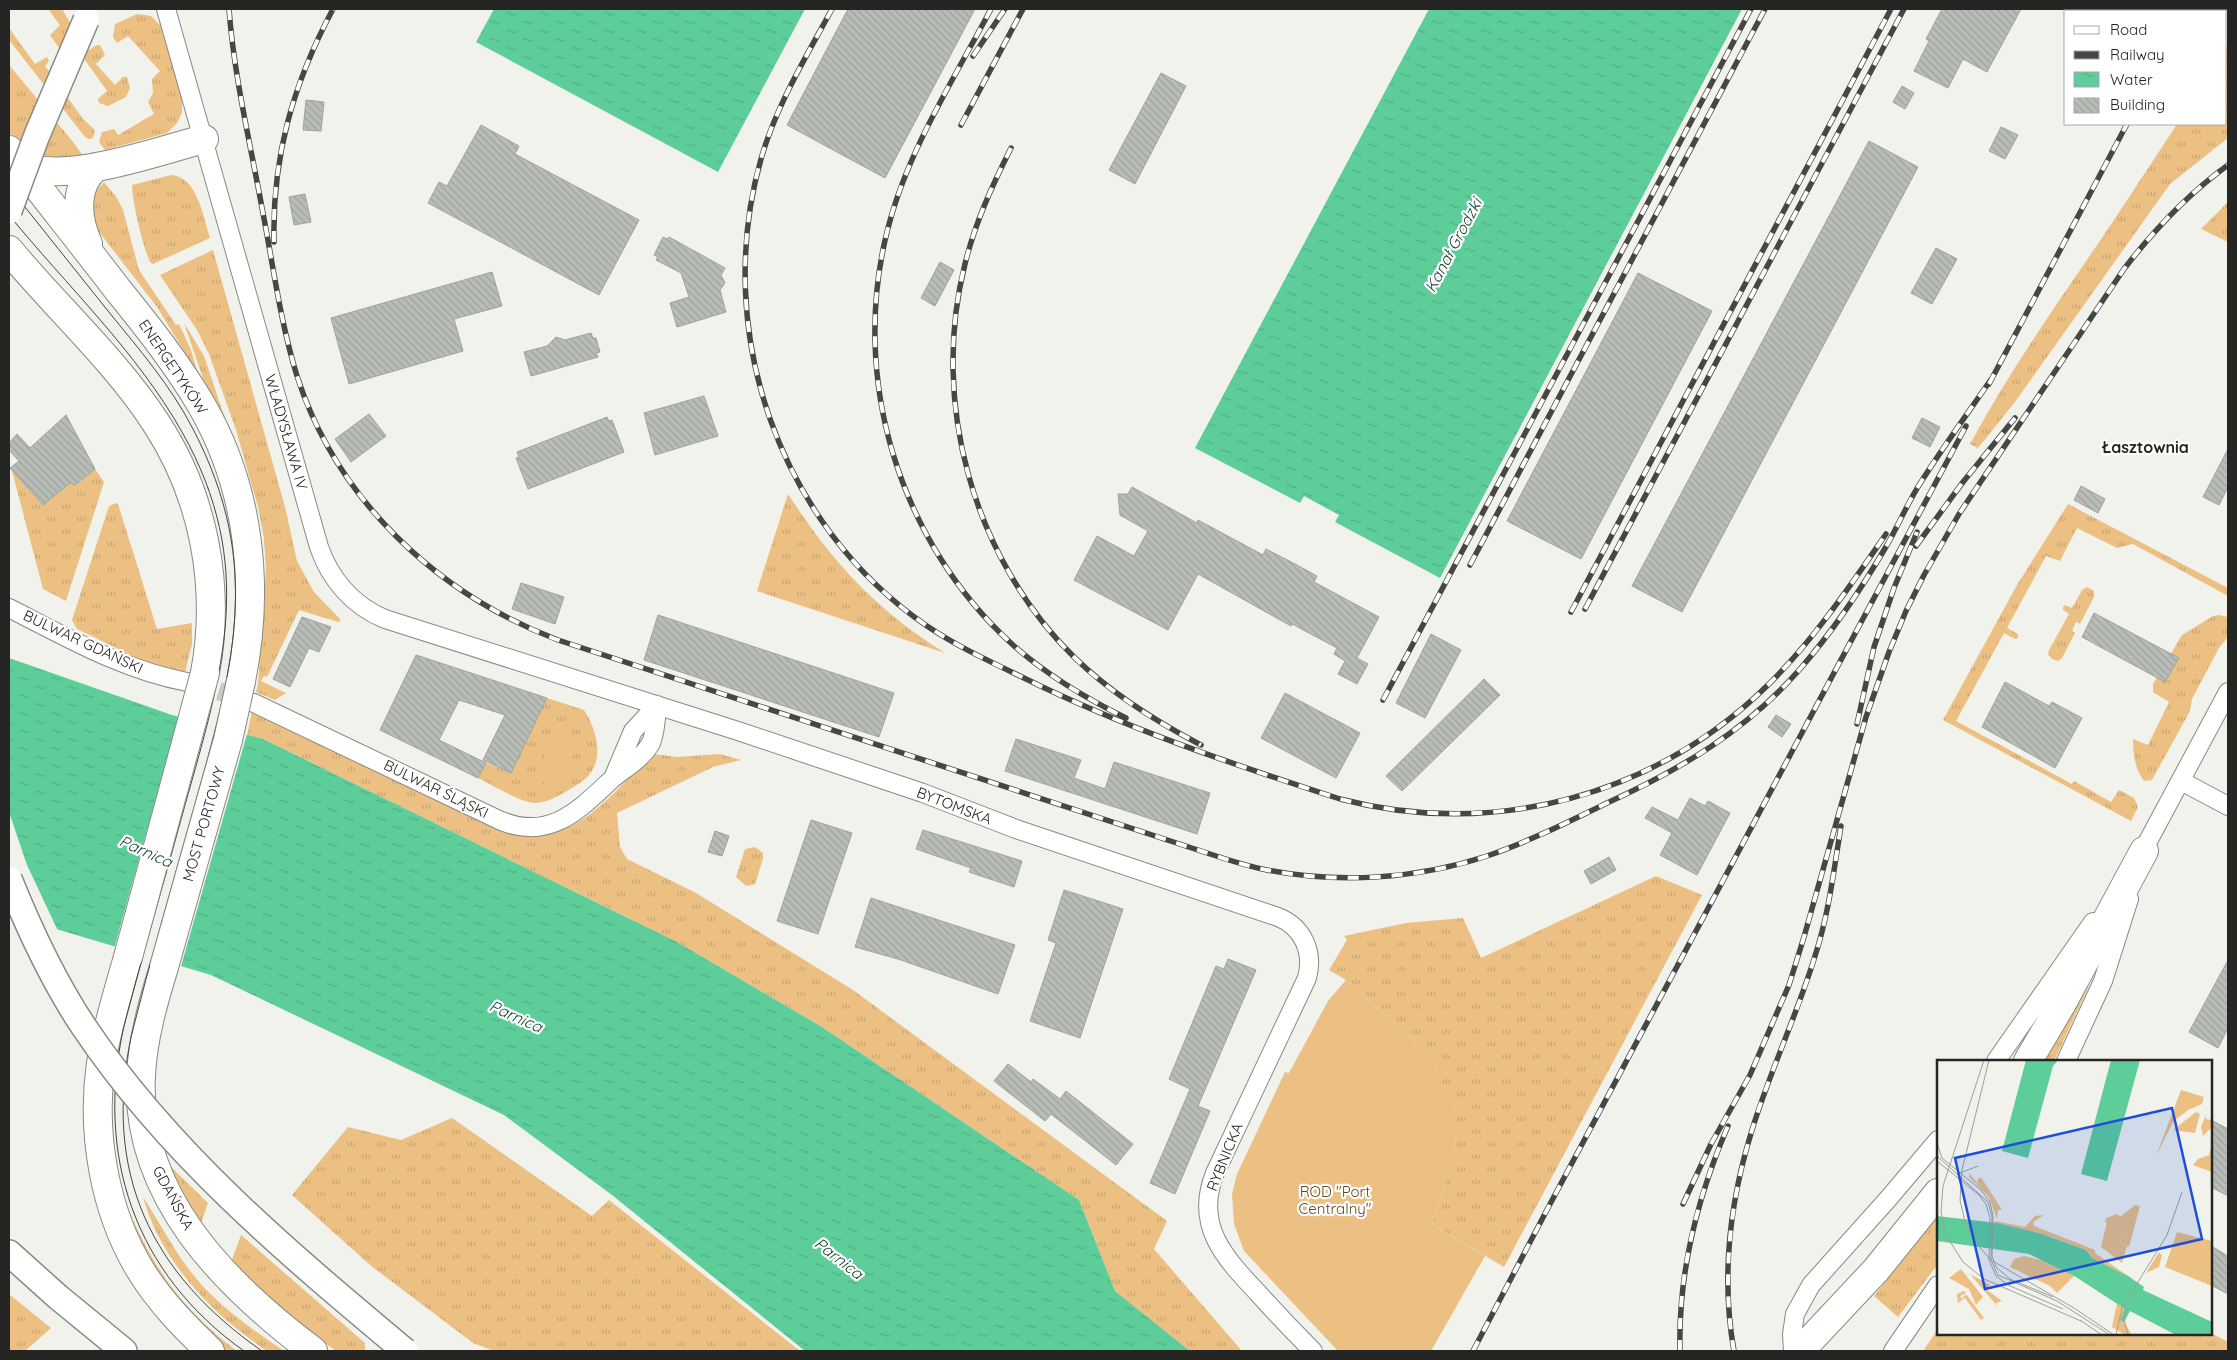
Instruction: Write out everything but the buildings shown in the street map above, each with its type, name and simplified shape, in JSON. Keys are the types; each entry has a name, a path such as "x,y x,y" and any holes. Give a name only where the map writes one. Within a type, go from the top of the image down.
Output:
{"main road":[{"path":"9,211 37,135 91,9"},
{"path":"13,156 29,168 50,172 96,168 204,139"},
{"name":"ENERGETYKÓW","path":"13,156 160,344 189,385 210,421 233,476 246,534 251,580 248,692"},
{"path":"96,168 89,175 83,186 79,200 79,214 88,246 103,271"},
{"path":"9,250 132,389 156,423 177,459 196,506 208,565 211,619 196,677 183,763 108,1029 100,1073 98,1120 104,1172 123,1235 141,1271 165,1304 210,1351"},
{"name":"MOST PORTOWY","path":"164,967 228,740 248,692"},
{"path":"2029,1060 2061,1006 2144,851"},
{"path":"9,879 43,957 70,1004 103,1053 138,1099 226,1193 344,1300 405,1351"},
{"name":"GDAŃSKA","path":"164,967 148,1026 141,1075 143,1121 157,1171 188,1228 221,1271 263,1312 313,1351"},
{"path":"1800,1351 1862,1286 1937,1195"},
{"path":"9,1253 58,1297 124,1351"}],"street":[{"name":"WŁADYSŁAWA IV","path":"166,9 319,547 325,563 336,581 358,603 385,619 594,686"},
{"name":"BULWAR GDAŃSKI","path":"9,608 117,661 161,676 196,677"},
{"name":"BYTOMSKA","path":"594,686 923,793 1016,829 1278,916 1295,928 1304,940"},
{"name":"BULWAR ŚLĄSKI","path":"248,692 357,751 504,822 517,825 544,825 566,818 587,804 649,745 655,724 657,705"},
{"path":"1997,1060 2144,851 2228,692"},
{"path":"2181,780 2228,806"},
{"path":"2066,1060 2103,981 2144,851"},
{"name":"RYBNICKA","path":"1304,940 1310,958 1307,980 1214,1177 1208,1209 1213,1234 1223,1255 1313,1351"},
{"path":"1793,1351 1794,1320 1800,1303 1811,1285 1937,1141"},
{"path":"1893,1351 1937,1286"}],"green space":[{"path":"48,9 62,9 87,51 100,45 105,55 96,64 115,85 123,77 127,77 130,88 126,97 108,106 99,103 98,99 107,91 80,53 67,59 50,35 60,25"},
{"path":"137,14 151,16 162,27 182,97 182,113 177,123 167,133 105,150 99,142 102,132 114,129 118,135 154,114 148,102 153,93 152,79 160,71 128,36 117,43 113,37 115,24"},
{"path":"9,28 35,64 47,57 49,61 45,66 83,119 95,130 93,138 85,137 9,40"},
{"path":"2228,43 2228,138 2170,184 2015,402 1978,448 1970,444 2023,356 2176,125 2227,125"},
{"path":"9,65 83,156 52,158 42,156 24,147 9,132"},
{"path":"171,175 180,177 193,190 202,209 210,238 153,264 147,255 141,235 132,185"},
{"path":"104,182 117,198 123,210 139,270 176,325 179,324 191,350 198,374 157,307 96,228 90,210 94,193"},
{"path":"2228,202 2228,242 2201,229"},
{"path":"213,250 285,507 297,561 314,592 341,620 338,622 299,610 267,677 264,676 261,681 286,693 275,700 256,692 266,570 264,538 258,507 236,430 209,354 197,330 160,275"},
{"path":"184,323 204,356 241,466 207,390"},
{"path":"95,469 104,482 66,601 43,589 12,471 43,505 71,482 75,486"},
{"path":"788,494 822,542 857,583 897,619 945,653 757,591"},
{"path":"118,504 157,629 192,623 192,644 185,672 143,661 77,629 72,620 109,506"},
{"path":"2068,504 2228,588 2228,596 2133,544 2117,548 2077,528 2060,561 2046,556 2007,628 2018,634 2018,638 2015,639 2004,633 1956,721 2072,784 2074,781 2111,802 2119,790 2134,798 2138,807 2131,821 1943,720 2017,585"},
{"path":"2087,587 2094,591 2094,597 2080,624 2076,622 2072,631 2075,633 2062,658 2058,661 2052,659 2048,654 2049,650 2069,614 2063,610 2063,607 2065,605 2072,608 2082,590"},
{"path":"2213,616 2228,617 2228,637 2219,648 2192,699 2190,711 2152,780 2144,781 2135,761 2133,739 2148,745 2169,702 2153,692 2153,684 2182,635"},
{"path":"547,698 584,710 596,736 597,755 591,773 584,780 556,797 535,803 514,796 478,778 486,763 511,773"},
{"path":"252,711 488,825 516,834 540,835 562,830 581,820 617,790 654,754 677,757 720,754 741,760 713,767 617,813 620,847 627,859 696,893 853,990 1167,1221 1154,1249 1242,1351 1190,1351 1115,1291 1079,1200 822,1027 677,942 263,739 247,736"},
{"path":"556,733 578,744 557,788 535,778"},
{"path":"755,847 763,853 763,859 755,884 746,886 736,877 745,849"},
{"path":"1656,876 1702,895 1504,1267 1432,1224 1454,1154 1456,1136 1434,1059 1346,980 1329,970 1347,940 1344,936 1406,923 1463,918 1481,958"},
{"name":"ROD \"Port Centralny\"","path":"1346,980 1434,1059 1455,1122 1454,1154 1432,1224 1485,1256 1431,1351 1338,1351 1244,1251 1234,1224 1232,1194 1237,1174 1285,1072 1289,1073 1328,1001"},
{"path":"2089,981 2088,988 2054,1060 2044,1060"},
{"path":"452,1118 592,1216 609,1200 800,1351 494,1351 473,1343 370,1265 292,1195 348,1127 401,1140"},
{"path":"170,1166 208,1203 200,1226"},
{"path":"118,1184 140,1234 164,1277 196,1315 237,1351 225,1351 181,1309 135,1236"},
{"path":"143,1197 177,1252 209,1293 229,1311 284,1351 270,1352 261,1347 232,1325 199,1294 171,1258 159,1238"},
{"path":"1937,1217 1937,1265 1898,1317 1874,1296"},
{"path":"241,1235 365,1343 365,1351 336,1351 284,1314 230,1265"},
{"path":"9,1294 51,1328 25,1351 9,1351"},
{"path":"1937,1330 1937,1335 2212,1334 2228,1342 2228,1351 1923,1351"}],"water":[{"path":"494,9 805,9 718,172 476,42"},
{"name":"Kanał Grodzki","path":"1429,9 1742,9 1440,578 1335,522 1339,515 1304,496 1300,503 1195,448"},
{"name":"Parnica","path":"9,658 172,715 263,739 677,942 822,1027 1079,1200 1115,1291 1190,1351 805,1351 612,1195 504,1115 211,975 9,915"}],"pier":[{"path":"179,714 247,734 180,970 114,949"},
{"path":"9,812 27,865 59,933 9,918"}],"tunnel":[{"path":"193,683 247,700"}],"tram line":[{"path":"9,187 143,354 175,398 193,429 215,479 229,527 235,574 235,619 229,665 220,712 131,1037 124,1086 124,1132 131,1176 144,1216 164,1253 190,1288 223,1321 262,1351"},
{"path":"9,215 123,347 164,403 182,432 205,481 219,527 226,573 226,618 221,663 199,756 124,1026 116,1074 115,1120 120,1165 132,1208 150,1248 175,1285 206,1320 244,1351"}],"railway":[{"path":"229,9 243,109 281,313 297,376 315,421 338,463 365,502 397,537 433,569 472,597 514,621 558,640 1220,857 1259,868 1294,874 1350,878 1406,874 1460,864 1487,856 1533,838 1634,790 1686,762 1735,730 1779,691 1824,640 1877,561 1929,469 1992,378"},
{"path":"274,242 277,180 288,122 296,93 307,65 333,9"},
{"path":"832,9 783,101 761,159 748,224 745,290 753,356 770,419 797,479 832,535 875,584 927,626 987,660 1062,696 1140,729 1219,759 1340,799 1398,810 1457,814 1514,810 1570,798 1625,780 1677,754 1725,722 1770,683 1802,648 1886,534"},
{"path":"991,9 933,115 907,171 888,228 877,285 875,342 880,399 893,454 913,507 940,557 973,604 1013,645 1039,666 1081,694 1126,718"},
{"path":"973,56 1005,9"},
{"path":"961,125 1023,9"},
{"path":"1383,700 1751,9"},
{"path":"1470,565 1765,9"},
{"path":"1571,612 1891,9"},
{"path":"1585,609 1904,9"},
{"path":"1989,384 2126,125"},
{"path":"1011,148 979,219 965,264 955,316 953,370 957,423 968,475 986,526 1009,573 1039,617 1074,657 1103,683 1151,716 1201,745"},
{"path":"1683,1204 1711,1144 1750,1075 1789,985 1866,717 1889,652 1924,575 1959,514 2124,269 2172,213 2228,165"},
{"path":"1916,546 1963,482 2015,418"},
{"path":"1473,1351 1966,426"},
{"path":"1857,724 1874,647 1894,588 1917,532"},
{"path":"1734,1351 1728,1296 1728,1268 1733,1212 1738,1184 1759,1108 1808,978 1820,940 1831,891 1841,826"},
{"path":"1680,1351 1680,1322 1686,1264 1707,1180 1728,1126"}],"district":[{"name":"Łasztownia","path":"2145,447"}]}
